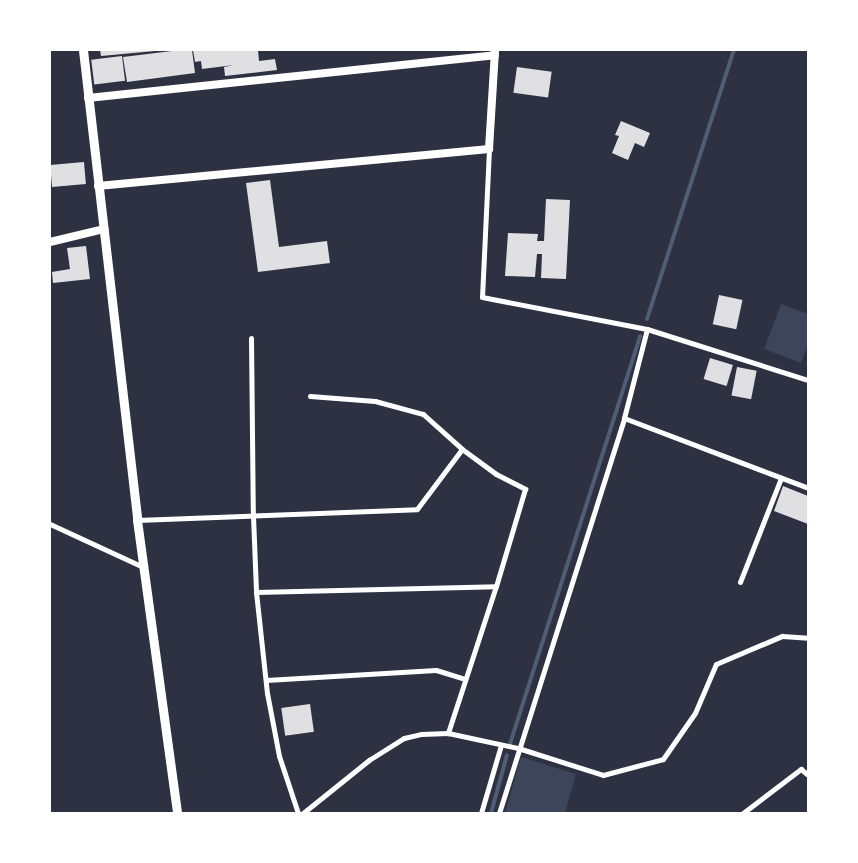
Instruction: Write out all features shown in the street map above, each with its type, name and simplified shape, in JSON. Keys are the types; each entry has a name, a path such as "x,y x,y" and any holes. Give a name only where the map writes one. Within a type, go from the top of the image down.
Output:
{"main road":[{"path":"83,50 137,520 177,813"}],"street":[{"path":"88,98 495,53 482,297 647,330 808,380"},
{"path":"98,186 489,149"},
{"path":"50,242 104,229"},
{"path":"499,813 624,418 647,330"},
{"path":"251,338 253,516 256,592 266,680 280,756 298,813"},
{"path":"310,396 375,401 405,407 423,414 462,449 496,474 525,489 496,586 448,733"},
{"path":"624,418 808,488"},
{"path":"137,520 416,509 462,449"},
{"path":"740,582 781,478"},
{"path":"50,524 143,567"},
{"path":"256,592 496,586"},
{"path":"303,813 369,760 396,743 421,734 448,733 518,748 603,775 663,758 695,713 716,664 782,636 808,638"},
{"path":"266,680 436,670 466,679"},
{"path":"481,813 501,745"},
{"path":"743,813 801,769 808,775"}],"shaded area":[{"path":"781,304 808,314 808,344 801,363 764,349"},
{"path":"521,757 576,774 565,813 505,813"}],"building":[{"path":"100,50 155,50 155,51 101,56"},
{"path":"192,50 195,73 127,82 123,57"},
{"path":"193,50 258,50 259,61 275,59 277,70 225,76 224,67 234,65 202,69 201,61 195,62"},
{"path":"122,56 125,81 94,85 91,60"},
{"path":"517,67 552,72 548,98 513,93"},
{"path":"621,121 650,133 644,147 635,143 628,160 612,153 619,136 615,135"},
{"path":"84,162 86,184 52,187 50,165"},
{"path":"270,180 279,247 327,241 330,263 258,272 246,183"},
{"path":"546,199 570,200 566,279 541,278 542,254 537,254 535,277 505,276 508,233 538,234 537,241 544,241"},
{"path":"86,246 90,279 53,283 52,272 70,269 67,248"},
{"path":"719,295 742,300 736,329 713,324"},
{"path":"710,358 733,365 727,386 704,379"},
{"path":"737,367 757,371 751,399 731,395"},
{"path":"783,486 808,496 808,524 774,511"},
{"path":"310,704 314,732 285,736 281,708"}],"waterway":[{"path":"647,319 734,50"},
{"path":"510,744 640,336"},
{"path":"491,813 507,755"}]}
